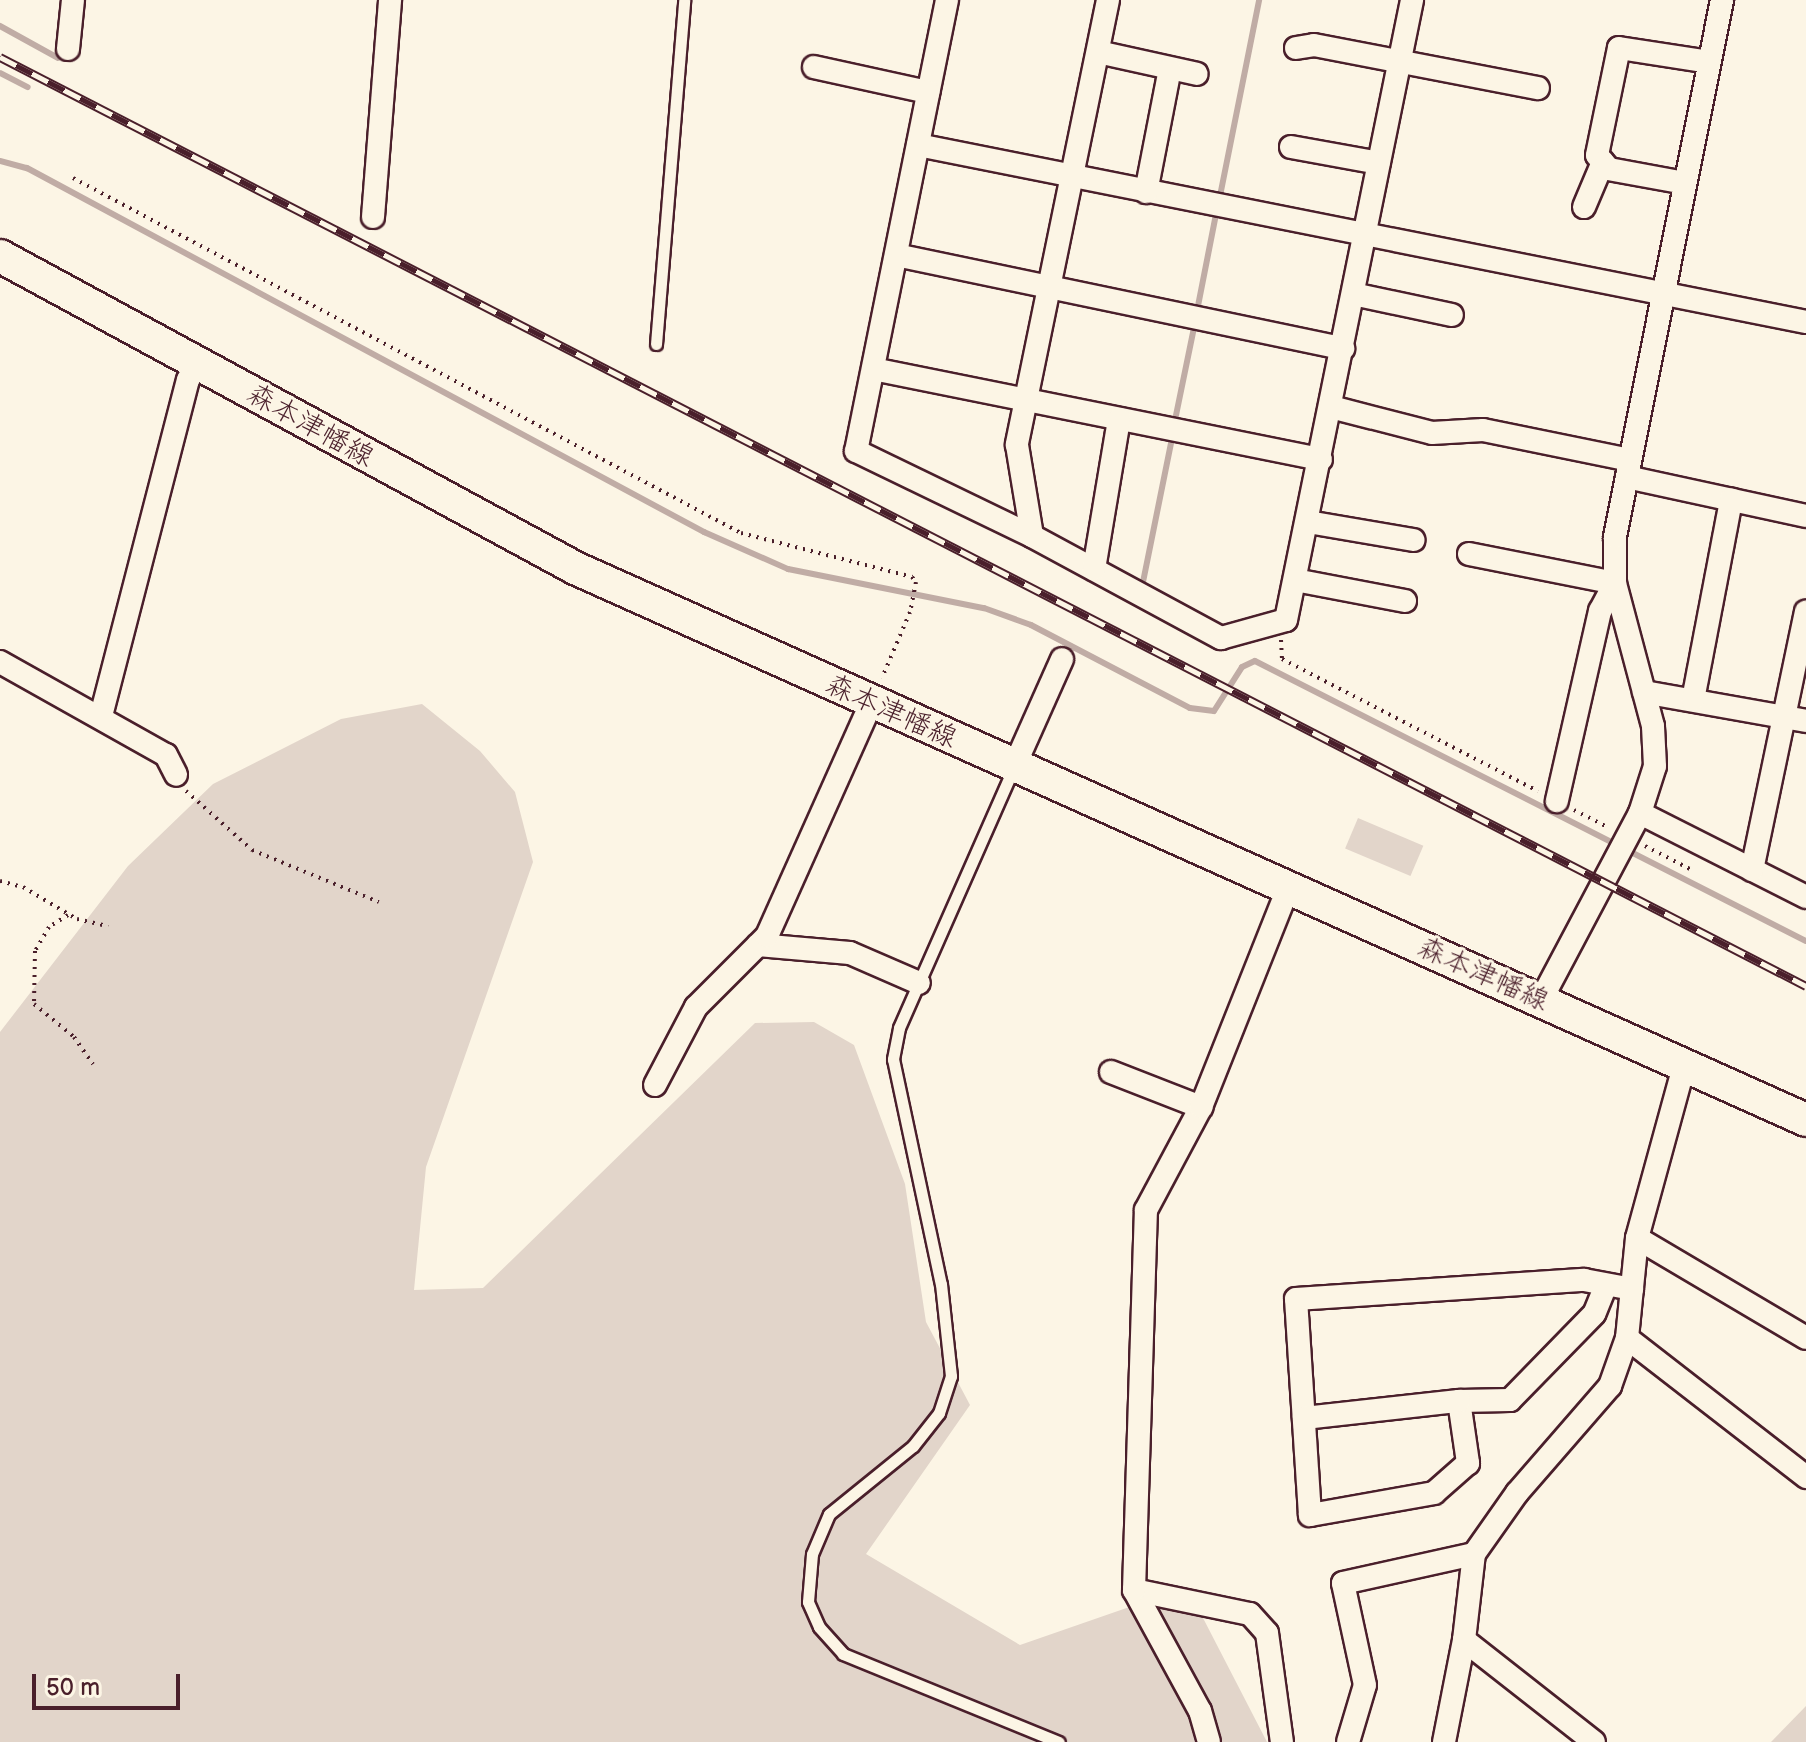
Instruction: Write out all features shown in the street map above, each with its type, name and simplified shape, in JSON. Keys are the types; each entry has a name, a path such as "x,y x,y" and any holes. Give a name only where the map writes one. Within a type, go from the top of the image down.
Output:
{"main road":[{"name":"森本津幡線","path":"0,256 575,568 1806,1120"}],"street":[{"path":"68,49 73,0"},
{"path":"373,217 390,0"},
{"path":"947,0 856,451 1032,536 1221,638 1286,620 1412,0"},
{"path":"1032,536 1017,445 1108,0"},
{"path":"1541,1000 1640,813 1655,766 1644,692 1615,583 1615,537 1722,0"},
{"path":"1296,48 1314,45 1538,88"},
{"path":"1685,183 1609,169 1597,155 1619,48 1709,62"},
{"path":"1098,52 1197,74"},
{"path":"814,67 928,92"},
{"path":"1146,192 1170,69"},
{"path":"918,145 1663,291 1806,322"},
{"path":"1291,147 1379,163"},
{"path":"1584,207 1603,162"},
{"path":"896,255 1343,348"},
{"path":"1353,294 1452,315"},
{"path":"101,716 188,380 197,364"},
{"path":"873,369 1321,459"},
{"path":"1331,407 1432,433 1483,430 1731,500 1806,516"},
{"path":"1094,569 1119,419"},
{"path":"1693,700 1731,500"},
{"path":"1308,522 1413,540"},
{"path":"1469,554 1615,583"},
{"path":"1295,580 1405,601"},
{"path":"1557,801 1600,611 1615,583"},
{"path":"1752,870 1795,719 1806,612"},
{"path":"1014,767 1062,659"},
{"path":"0,662 166,755 176,775"},
{"path":"1644,692 1795,719"},
{"path":"655,1085 696,1007 767,936 871,703"},
{"path":"1640,813 1806,897"},
{"path":"1209,1742 1200,1711 1134,1590 1146,1210 1201,1107 1288,888"},
{"path":"758,945 850,953 919,983"},
{"path":"1444,1742 1464,1640 1474,1554 1517,1493 1610,1386 1627,1338 1637,1238 1684,1066"},
{"path":"1111,1072 1201,1107"},
{"path":"1637,1238 1806,1338"},
{"path":"1459,1401 1468,1463 1434,1493 1310,1515 1296,1299 1584,1280 1632,1289"},
{"path":"1304,1418 1459,1401 1510,1400 1594,1314 1606,1285"},
{"path":"1627,1338 1806,1477"},
{"path":"1348,1742 1365,1685 1343,1583 1474,1554"},
{"path":"1134,1590 1250,1614 1267,1633 1282,1742"},
{"path":"1464,1640 1572,1734 1594,1742"}],"lane":[{"path":"656,344 684,0"},
{"path":"1014,767 899,1028 893,1059 941,1284 951,1376 939,1413 913,1446 829,1514 812,1554 808,1602 819,1627 843,1654 1059,1742"}],"path":[{"path":"73,178 741,533 916,582 911,607 871,703"},
{"path":"1281,621 1282,659 1690,869"},
{"path":"176,775 190,797 252,850 379,902"},
{"path":"0,881 23,887 68,915 108,926"},
{"path":"68,915 49,927 35,951 34,1004 74,1037 93,1064"}],"shaded area":[{"path":"422,704 480,751 515,792 533,862 426,1167 414,1290 483,1288 755,1023 814,1022 854,1045 905,1184 926,1322 970,1405 866,1554 1020,1645 1187,1587 1267,1742 0,1742 0,1032 128,866 213,784 341,719"},
{"path":"1358,818 1423,846 1410,876 1345,848"},
{"path":"1806,1706 1806,1742 1771,1742"}],"waterway":[{"path":"1219,201 1259,0"},
{"path":"0,26 58,58"},
{"path":"0,73 28,87"},
{"path":"0,161 27,168 704,532 788,569 984,608 1031,625 1190,708 1214,711 1242,667 1255,661 1806,941"},
{"path":"1197,311 1217,209"},
{"path":"1174,425 1195,323"},
{"path":"1142,587 1173,433"}],"railway":[{"path":"0,57 1806,986"}]}
